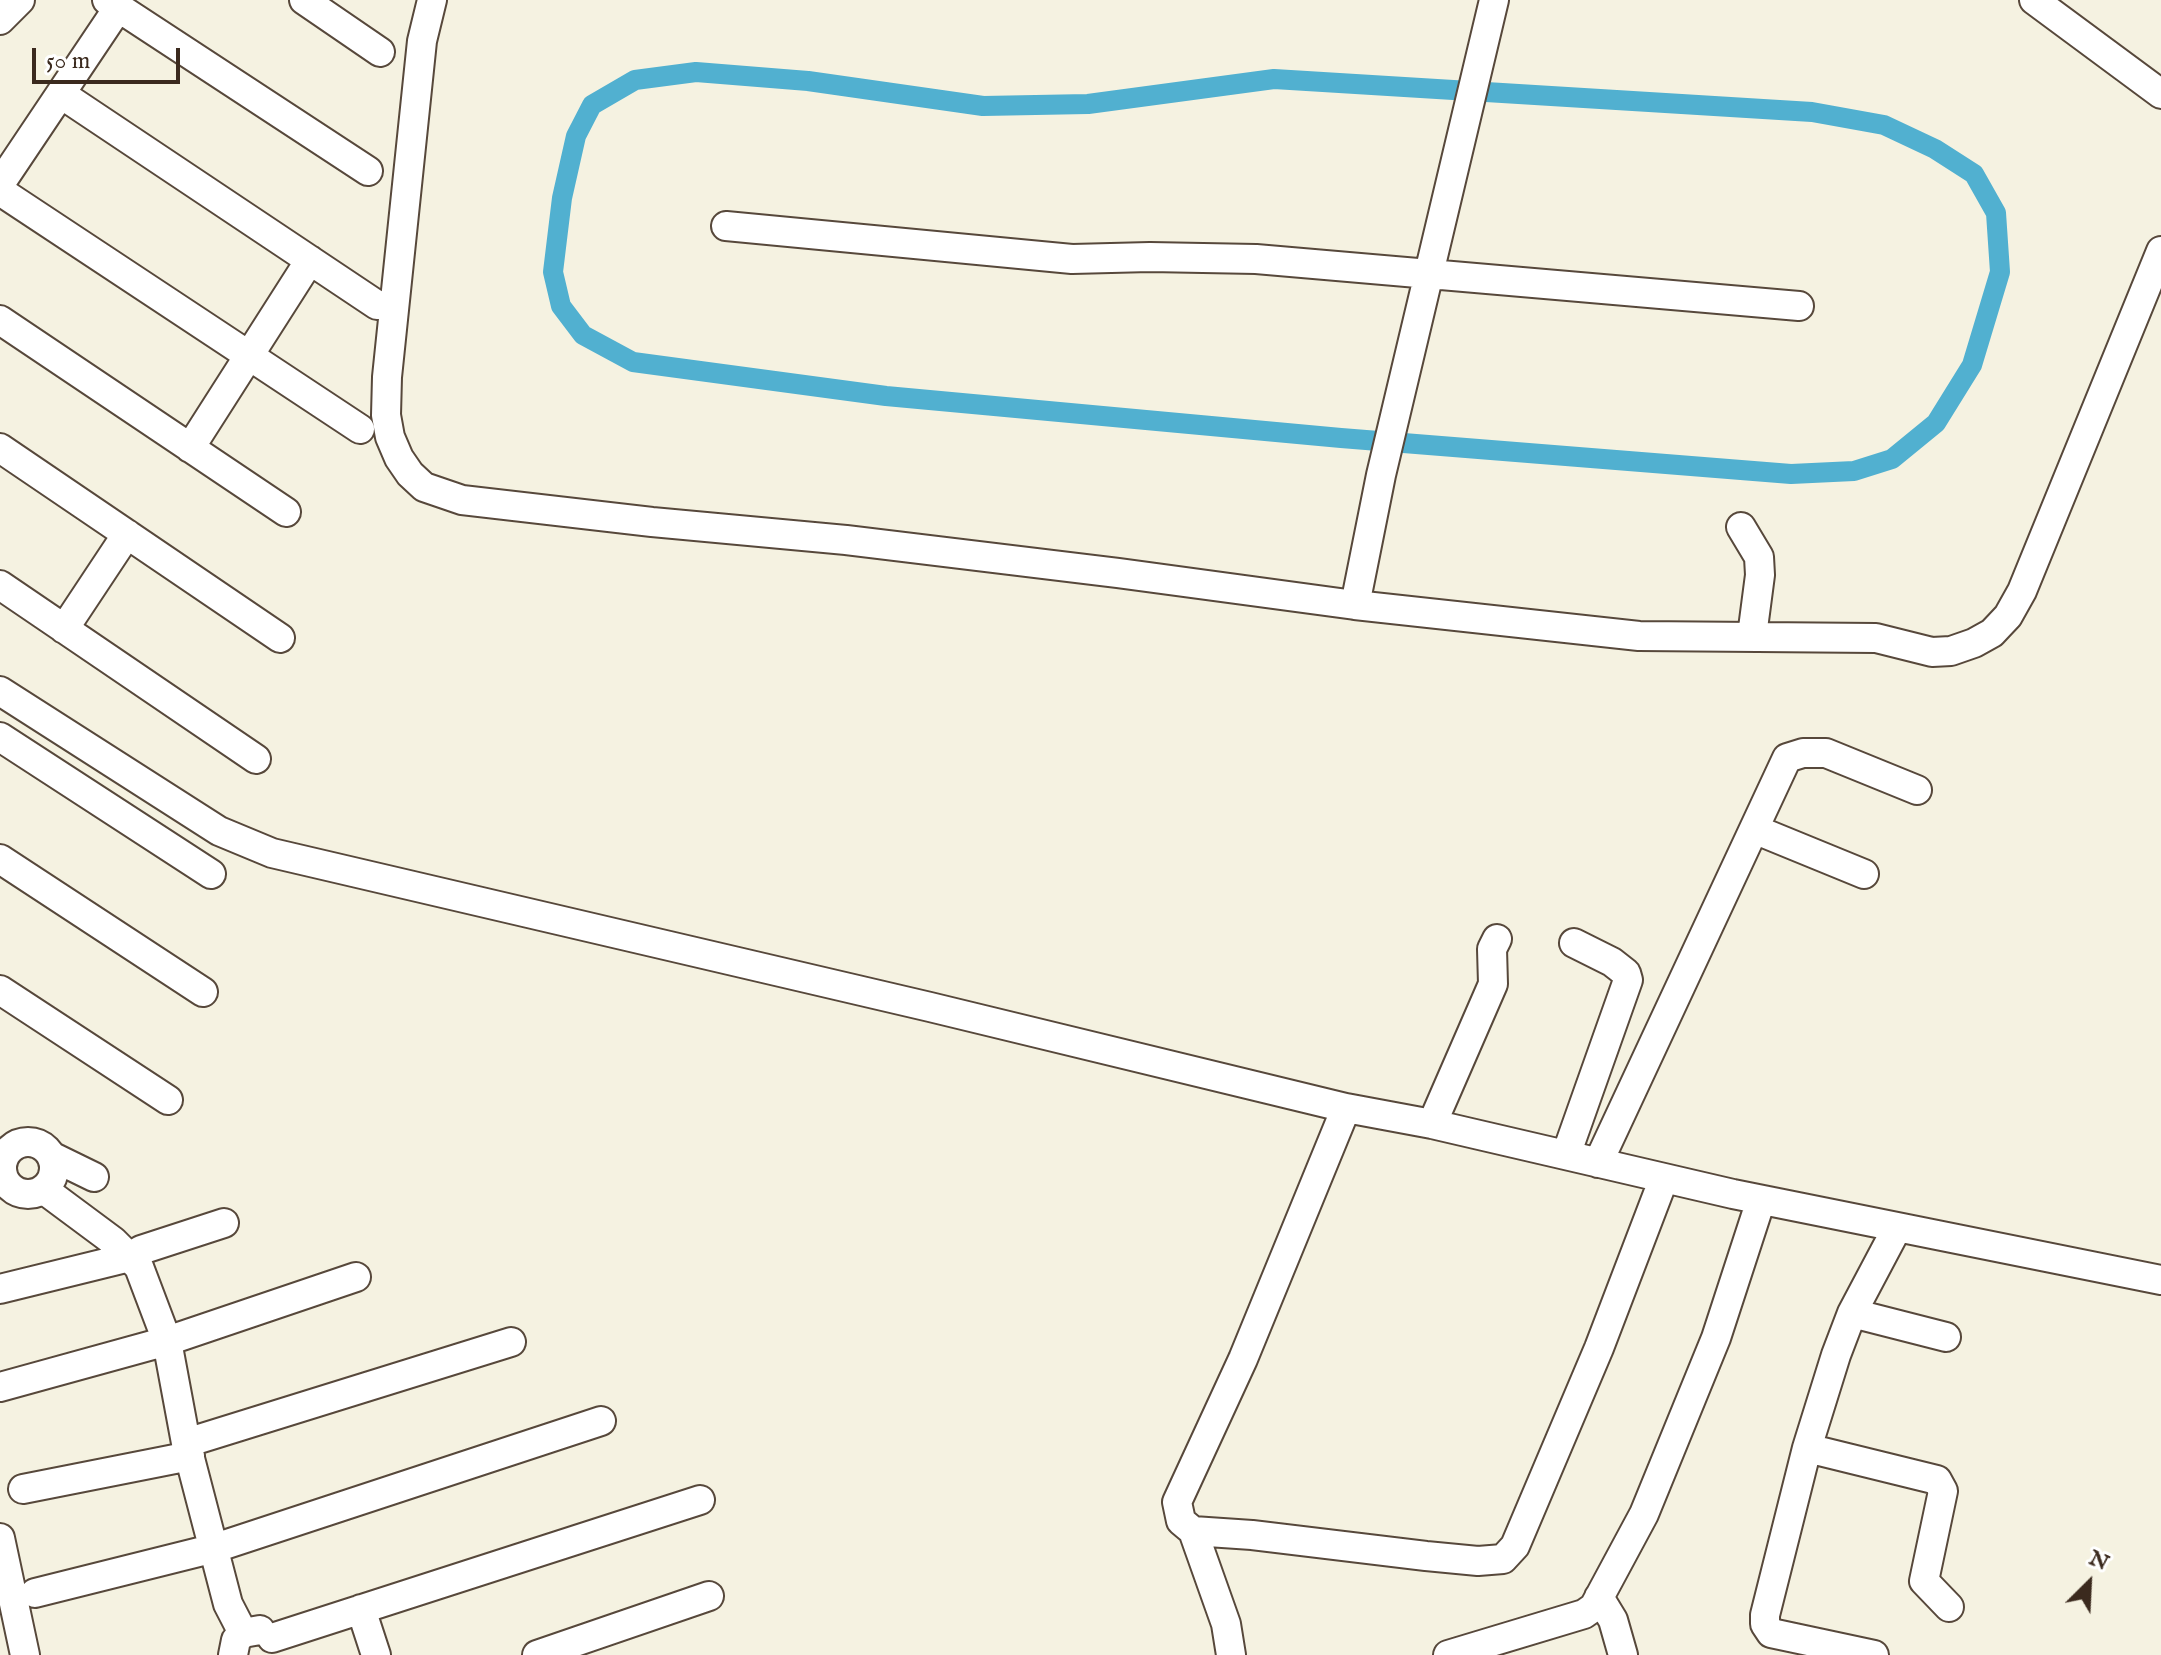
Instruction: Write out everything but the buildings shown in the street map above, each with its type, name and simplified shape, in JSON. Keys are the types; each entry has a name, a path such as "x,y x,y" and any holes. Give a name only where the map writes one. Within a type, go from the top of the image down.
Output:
{"street":[{"path":"0,20 20,0"},
{"path":"304,0 380,52"},
{"path":"432,0 422,41 387,377 386,415 390,437 410,474 424,487 462,500 846,540 1355,605 1639,636 1876,638 1932,652 1951,651 1992,633 2008,616 2022,591 2161,251"},
{"path":"1355,605 1381,475 1494,0"},
{"path":"2034,0 2161,94"},
{"path":"0,184 61,94 112,4 368,171"},
{"path":"61,94 377,305"},
{"path":"0,191 360,429"},
{"path":"726,226 1072,259 1256,259 1799,306"},
{"path":"190,448 310,260"},
{"path":"0,320 286,512"},
{"path":"0,448 280,638"},
{"path":"1741,527 1759,557 1760,566 1752,636"},
{"path":"64,629 127,534"},
{"path":"0,585 256,759"},
{"path":"0,691 219,831 272,853 1346,1108 1432,1124 1761,1200 2161,1280"},
{"path":"0,737 211,874"},
{"path":"1598,1163 1787,758 1803,753 1826,753 1917,790"},
{"path":"1754,829 1864,874"},
{"path":"0,859 203,992"},
{"path":"1432,1124 1493,984 1492,949 1497,939"},
{"path":"1566,1155 1628,980 1626,973 1612,962 1574,943"},
{"path":"0,990 168,1100"},
{"path":"1231,1655 1226,1624 1193,1531 1181,1521 1177,1502 1243,1359 1346,1108"},
{"path":"51,1156 53,1176 43,1189 35,1193 18,1192 2,1178 2,1160 12,1146 10,1135 36,1142 44,1146 51,1156 94,1177"},
{"path":"1193,1531 1452,1558 1503,1559 1515,1546 1599,1348 1664,1178"},
{"path":"43,1189 83,1217 139,1267 167,1341 188,1450 215,1548 235,1649"},
{"path":"1448,1655 1584,1614 1594,1607 1644,1514 1716,1338 1761,1200"},
{"path":"0,1289 130,1257 141,1250 224,1223"},
{"path":"1874,1655 1771,1633 1765,1624 1765,1615 1807,1448 1852,1313 1897,1228"},
{"path":"0,1387 167,1341 356,1277"},
{"path":"1852,1313 1946,1337"},
{"path":"23,1489 188,1450 511,1342"},
{"path":"35,1593 215,1548 601,1421"},
{"path":"1807,1448 1937,1480 1943,1491 1924,1581 1949,1607"},
{"path":"235,1649 258,1630 274,1646 361,1609 700,1500"},
{"path":"0,1538 25,1655"},
{"path":"537,1655 709,1596"},
{"path":"1599,1597 1613,1620 1623,1655"},
{"path":"361,1609 376,1655"}],"waterway":[{"path":"696,72 808,81 983,106 1088,104 1274,79 1812,112 1884,125 1935,149 1974,174 1996,213 2000,272 1972,365 1936,423 1892,459 1854,471 1791,474 1341,438 886,396 633,362 583,335 561,306 553,272 562,198 576,136 592,105 635,80 696,72"}]}
